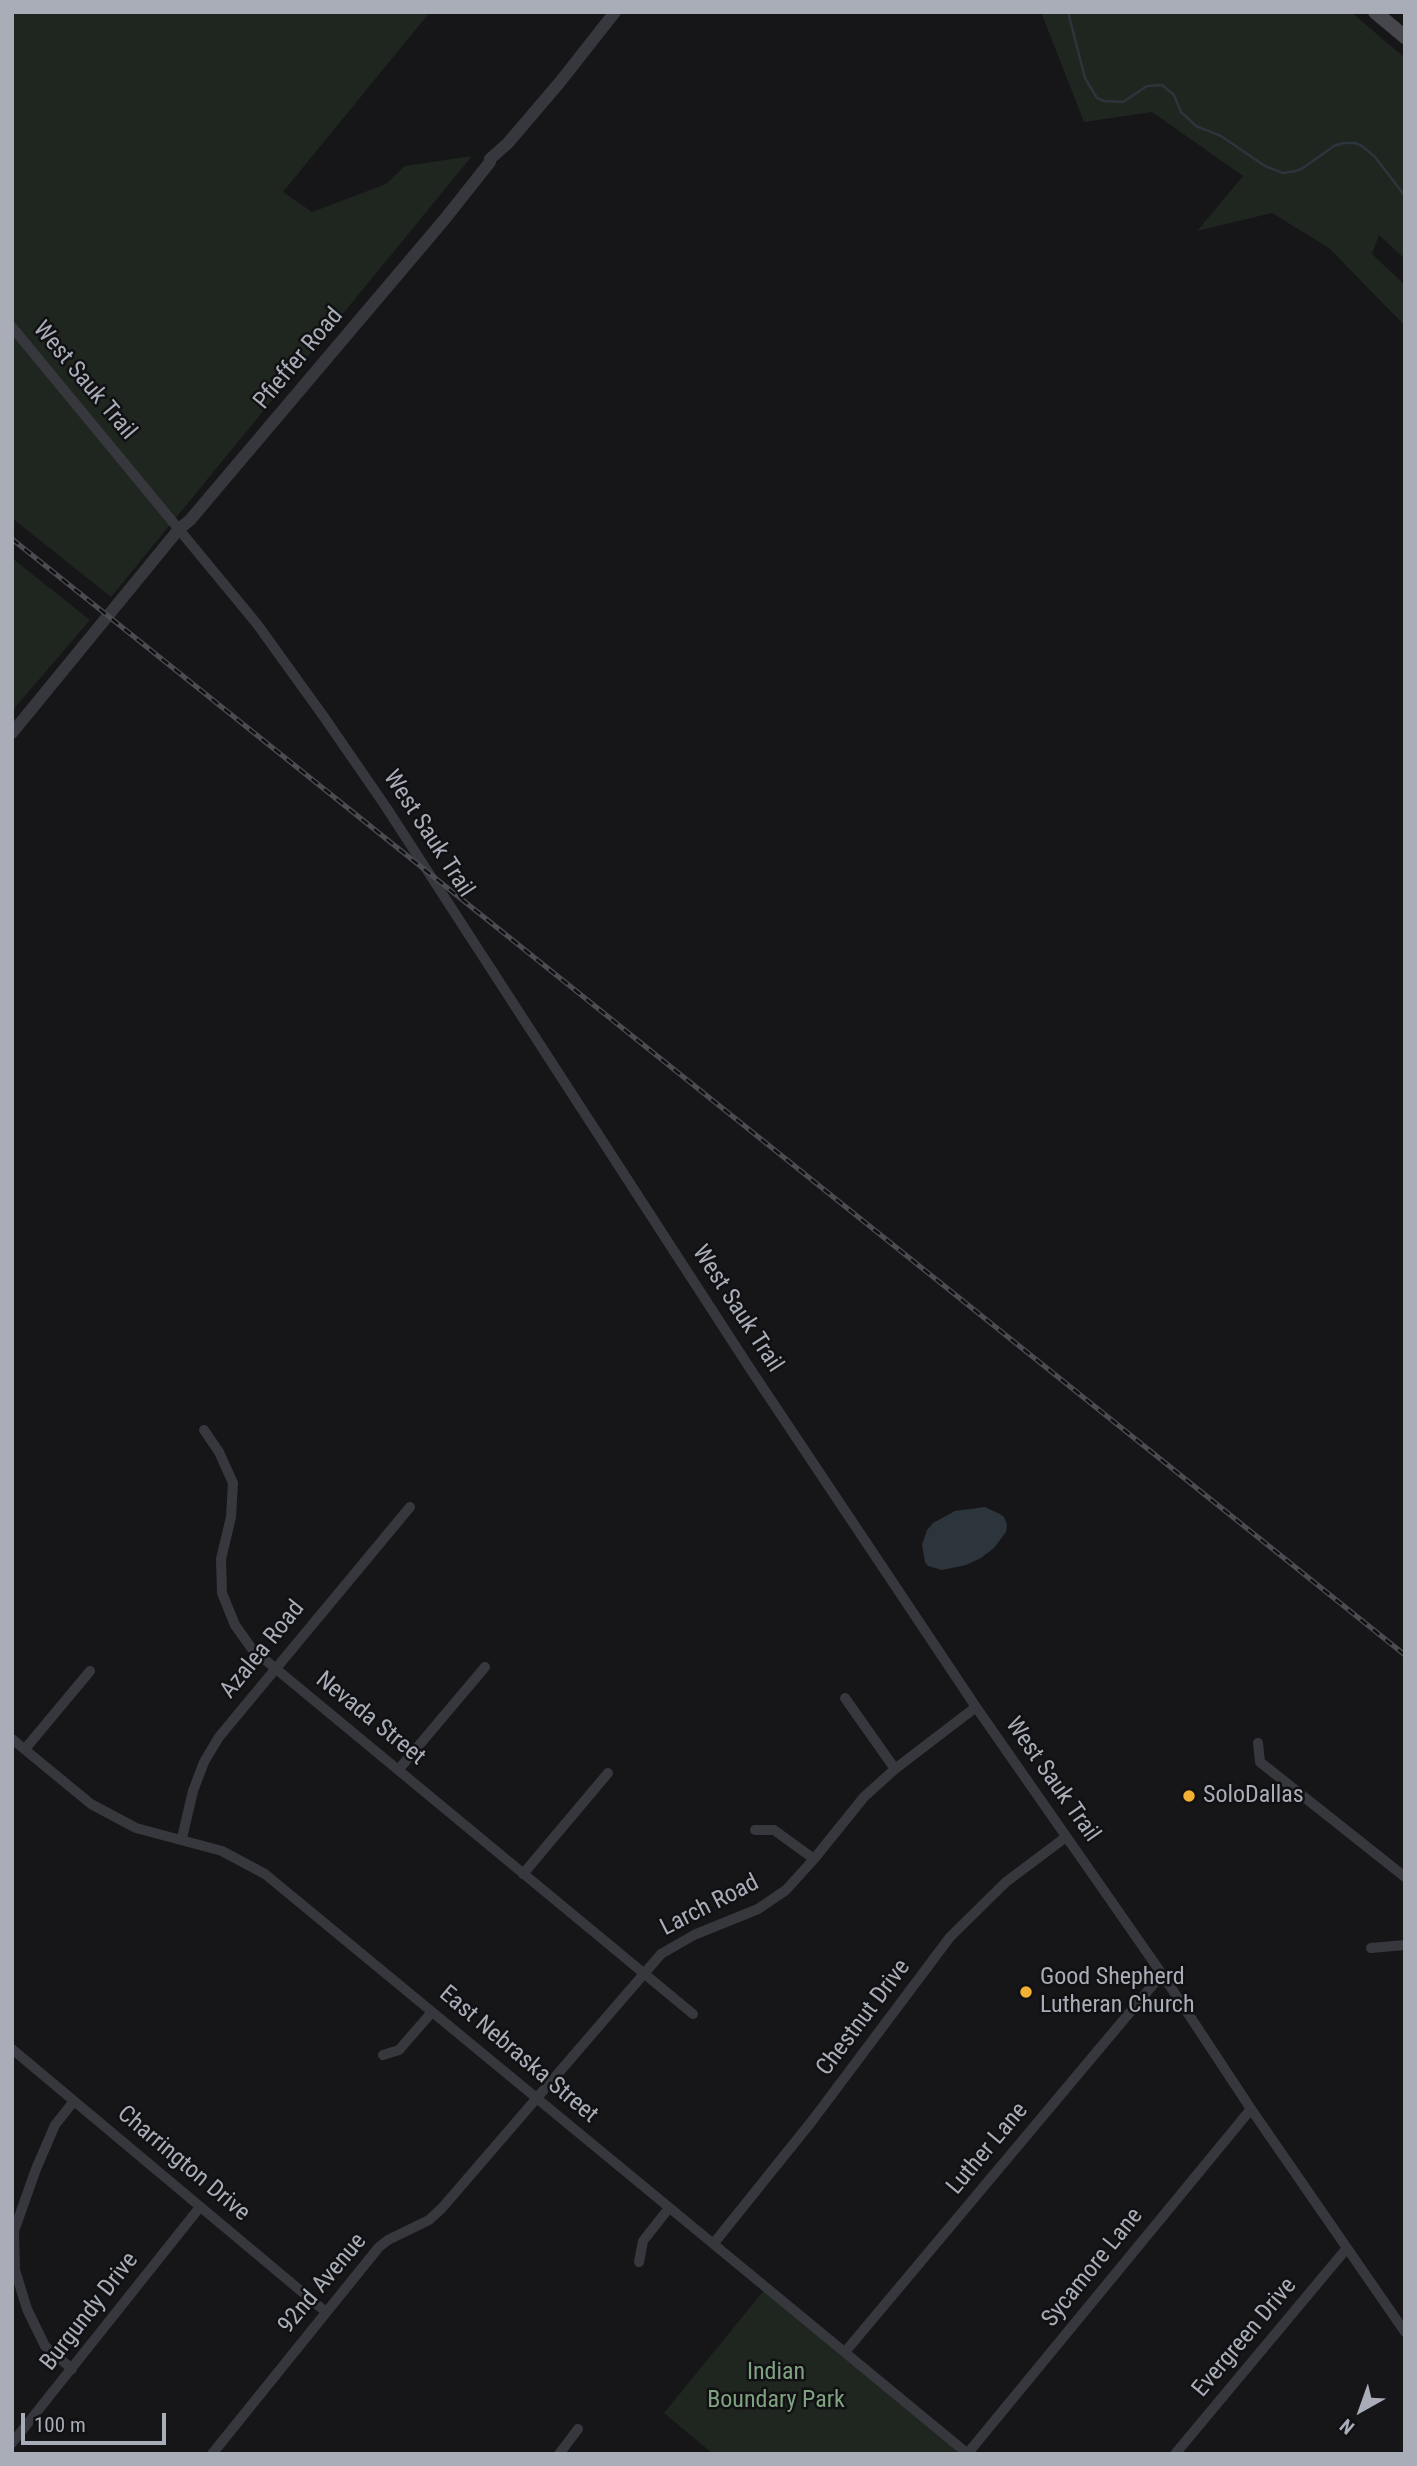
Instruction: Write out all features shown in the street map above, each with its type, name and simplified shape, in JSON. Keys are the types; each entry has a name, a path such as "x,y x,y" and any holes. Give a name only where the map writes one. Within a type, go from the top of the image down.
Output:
{"main road":[{"path":"1375,12 1405,37"}],"street":[{"name":"Pfieffer Road","path":"12,733 179,528 190,520 218,488 444,220 490,159 508,143 560,82 615,12"},
{"name":"West Sauk Trail","path":"12,327 257,624 386,807 751,1370 976,1707 1163,1974 1251,2109 1405,2332"},
{"name":"Nevada Street","path":"204,1430 219,1452 233,1483 231,1517 221,1559 222,1593 235,1625 251,1649 693,2014"},
{"name":"Azalea Road","path":"182,1839 193,1791 204,1762 219,1737 410,1507"},
{"path":"399,1769 485,1667"},
{"path":"25,1749 90,1671"},
{"path":"845,1698 895,1769"},
{"name":"Larch Road","path":"537,2098 661,1954 694,1935 758,1909 786,1890 864,1797 895,1769 976,1707"},
{"name":"East Nebraska Street","path":"12,1738 91,1804 136,1828 222,1851 265,1874 968,2454"},
{"path":"1258,1744 1259,1762 1405,1877"},
{"path":"523,1874 608,1773"},
{"path":"755,1830 774,1830 814,1859"},
{"name":"Chestnut Drive","path":"714,2243 812,2121 950,1937 1006,1882 1066,1837"},
{"path":"1371,1948 1405,1945"},
{"name":"Luther Lane","path":"845,2352 1163,1974"},
{"path":"383,2055 399,2050 432,2012"},
{"name":"Charrington Drive","path":"12,2049 326,2312"},
{"name":"92nd Avenue","path":"212,2454 379,2247 429,2220 442,2208 537,2098"},
{"path":"72,2369 46,2346 27,2309 15,2270 14,2231 55,2125 74,2101"},
{"name":"Sycamore Lane","path":"968,2454 1251,2109"},
{"name":"Burgundy Drive","path":"12,2444 200,2207"},
{"path":"639,2262 643,2241 669,2208"},
{"name":"Evergreen Drive","path":"1175,2454 1347,2248"},
{"path":"559,2454 578,2429"}],"green space":[{"path":"12,12 430,12 283,192 312,212 386,184 405,166 472,156 111,597 12,518"},
{"path":"1041,12 1351,12 1405,58 1405,259 1379,235 1372,254 1405,285 1405,326 1329,248 1272,213 1197,231 1243,176 1152,112 1084,122"},
{"path":"12,558 90,620 12,711"},
{"name":"Indian Boundary Park","path":"765,2289 959,2449 955,2454 713,2454 664,2413"}],"shaded area":[{"path":"985,1507 1004,1517 1007,1525 1006,1532 994,1548 966,1565 942,1570 928,1566 922,1545 927,1530 933,1523 955,1511"}],"waterway":[{"path":"1068,12 1085,78 1097,98 1123,102 1147,86 1162,85 1174,95 1181,112 1196,126 1221,136 1265,166 1283,173 1303,168 1334,146 1355,143 1375,157 1405,196"}],"railway":[{"path":"12,539 1405,1655"}],"place":[{"name":"SoloDallas","path":"1189,1796"},
{"name":"Good Shepherd Lutheran Church","path":"1026,1992"}]}
